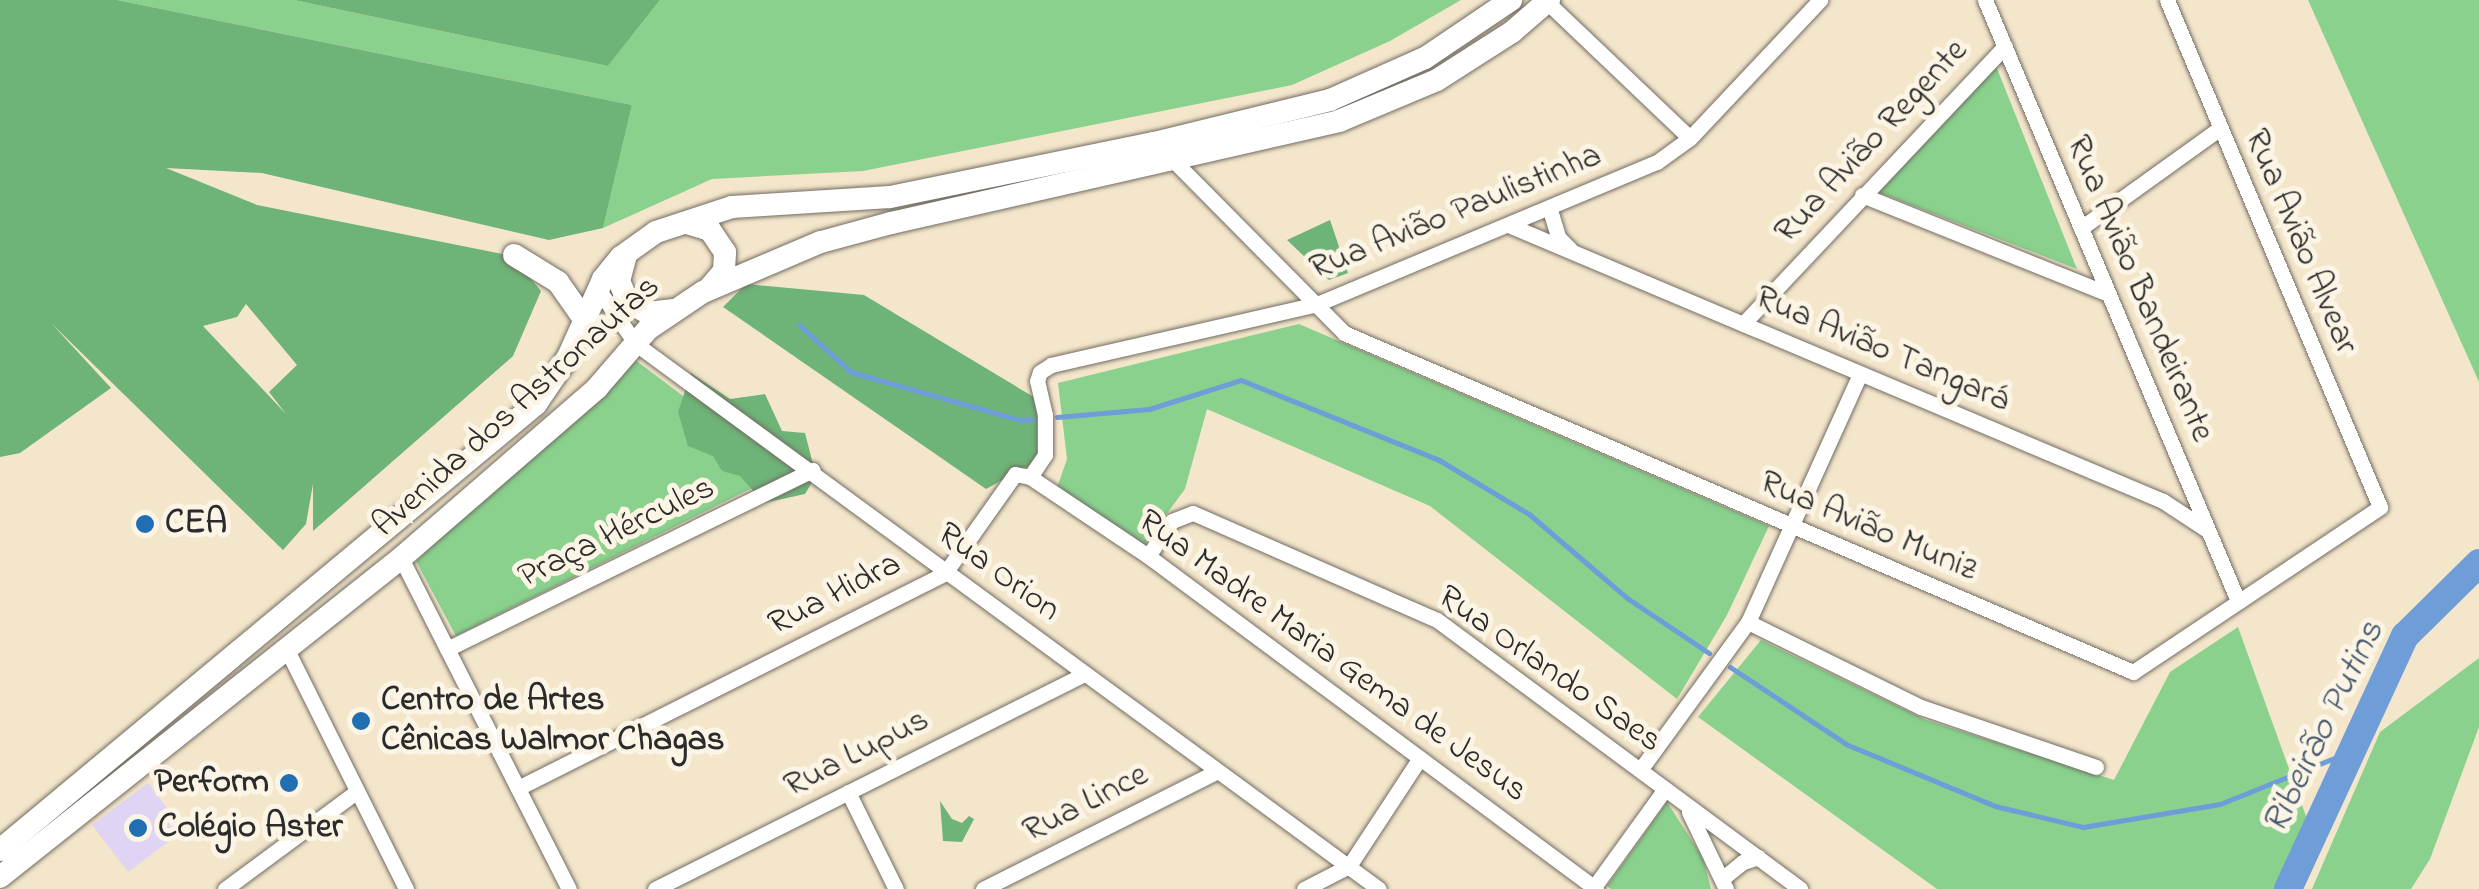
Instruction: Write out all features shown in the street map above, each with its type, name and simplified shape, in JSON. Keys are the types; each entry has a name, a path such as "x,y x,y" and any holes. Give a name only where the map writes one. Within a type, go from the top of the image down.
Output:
{"main road":[{"name":"Avenida dos Astronautas","path":"0,850 536,404 559,373 598,290 631,248 656,232 732,207 764,202 890,198 1154,143 1330,100 1425,58 1511,0"},
{"name":"Avenida dos Astronautas","path":"0,877 401,558 597,388 673,310 703,292 821,242 1339,122 1436,80 1512,32 1548,1"},
{"path":"686,223 710,230 725,252 724,271 703,292"},
{"path":"631,248 620,268 621,292 637,309 673,310"},
{"path":"514,255 558,282 584,318"}],"street":[{"name":"Rua Avião Paulistinha","path":"1030,477 1045,455 1047,440 1037,381 1051,365 1317,304 1658,162 1690,138 1820,0"},
{"name":"Rua Avião Bandeirante","path":"1985,0 2238,601"},
{"name":"Rua Avião Alvear","path":"2167,0 2380,506"},
{"path":"1548,1 1690,138"},
{"name":"Rua Avião Regente","path":"1743,324 2005,46"},
{"path":"2081,228 2220,128"},
{"name":"Rua Avião Muniz","path":"1173,160 1344,333 2133,672 2380,506"},
{"path":"1862,195 2108,294"},
{"path":"1550,210 1558,237 1576,256"},
{"name":"Rua Avião Tangará","path":"1510,226 2163,500 2206,530"},
{"name":"Rua Orion","path":"598,290 636,344 813,470 945,572 1377,888"},
{"path":"1640,770 1748,622 1794,528 1860,374"},
{"name":"Praça Hércules","path":"447,649 813,470"},
{"name":"Rua Hidra","path":"518,788 945,572 1015,474 1030,477"},
{"name":"Rua Madre Maria Gema de Jesus","path":"1030,477 1148,556 1595,888"},
{"path":"2163,500 2186,479"},
{"name":"Rua Orlando Saes","path":"1148,556 1182,514 1193,513 1437,620 1800,889"},
{"path":"401,558 569,889"},
{"path":"1748,622 1922,707 2096,767"},
{"path":"286,648 406,889"},
{"name":"Rua Lupus","path":"655,889 1085,674"},
{"path":"1304,889 1349,866 1420,758"},
{"name":"Rua Lince","path":"983,889 1216,772"},
{"path":"1595,888 1665,789"},
{"path":"225,889 356,792"},
{"path":"848,792 896,889"},
{"path":"1685,804 1725,884 1743,862 1758,857"},
{"path":"0,877 10,889"}],"shaded area":[{"name":"Colégio Aster","path":"148,783 184,830 128,872 92,825"}],"green space":[{"path":"0,0 117,0 632,105 603,228 549,240 262,173 166,168 257,205 512,256 541,291 513,356 313,531 313,484 306,524 283,550 51,323 111,388 20,453 0,457","holes":["246,304 297,365 269,392 286,414 203,326 237,317"]},
{"path":"117,0 294,0 608,66 660,0 1461,0 1390,41 1292,85 863,171 712,179 603,228 632,105"},
{"path":"294,0 660,0 608,66"},
{"path":"2308,0 2479,0 2479,382"},
{"path":"1996,66 2077,269 1875,191"},
{"path":"1330,220 1348,273 1329,280 1287,240"},
{"path":"746,284 864,295 1037,399 1037,461 986,489 723,307"},
{"path":"1299,324 1769,526 1727,615 1677,699 1430,506 1207,409 1185,489 1143,546 1057,488 1067,459 1058,383"},
{"path":"634,359 784,472 456,636 416,561"},
{"path":"691,373 730,399 765,394 782,431 805,433 816,476 805,494 764,503 740,476 722,471 713,456 688,446 678,412"},
{"path":"2238,627 2307,819 2275,889 1937,889 1698,717 1761,640 1926,720 2114,780 2170,672"},
{"path":"2479,658 2479,727 2430,859 2411,889 2312,889 2380,732"},
{"path":"940,801 952,819 962,823 969,816 974,819 962,842 943,841"},
{"path":"1667,802 1703,858 1711,889 1611,889 1607,886"}],"waterway":[{"path":"799,325 851,372 1019,420 1032,419"},
{"path":"1057,417 1149,409 1241,380 1439,460 1529,514 1627,598 1709,653"},
{"name":"Ribeirão Putins","path":"2288,889 2405,636 2479,563"},
{"path":"1730,667 1848,745 1995,806 2083,827 2220,804 2352,751"}],"place":[{"name":"CEA","path":"145,524"},
{"name":"Centro de Artes Cênicas Walmor Chagas","path":"361,721"},
{"name":"Perform","path":"289,783"},
{"name":"Colégio Aster","path":"138,828"}]}
